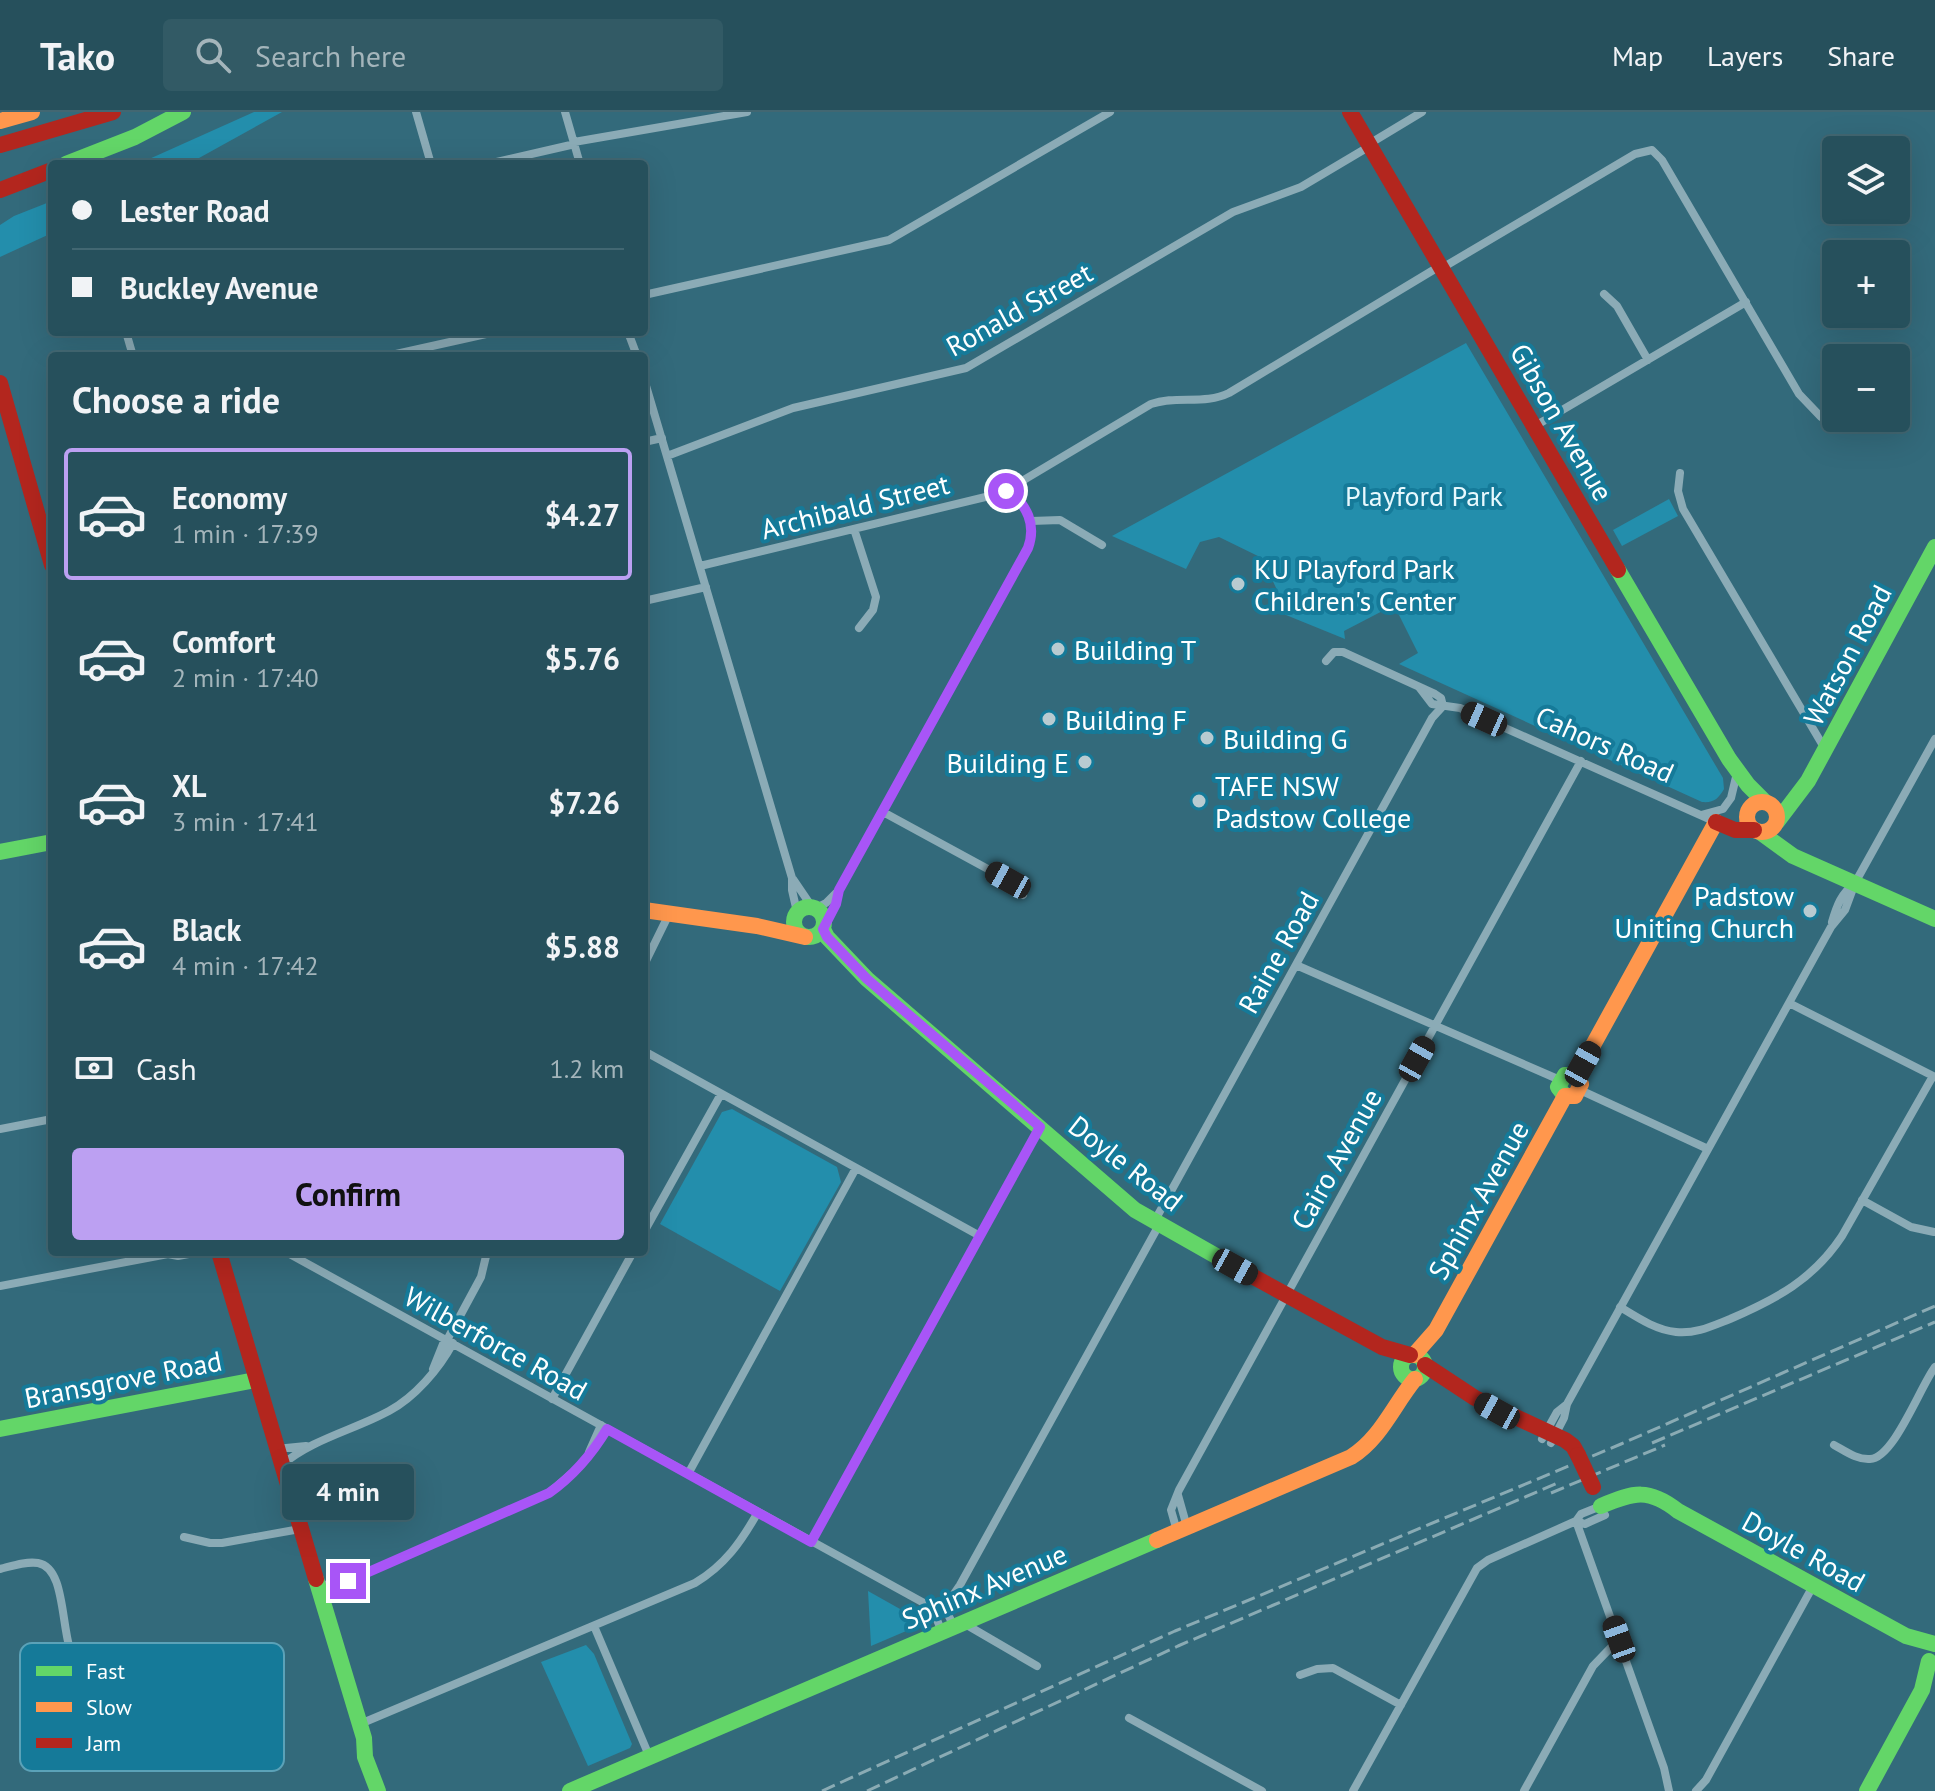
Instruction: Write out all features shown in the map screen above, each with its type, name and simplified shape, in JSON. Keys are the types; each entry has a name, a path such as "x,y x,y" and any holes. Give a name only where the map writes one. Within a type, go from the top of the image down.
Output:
{"main road":[{"path":"0,121 32,112"},
{"path":"0,145 113,112"},
{"path":"76,160 135,137 183,112"},
{"name":"Gibson Avenue","path":"1350,112 1729,759 1772,813"},
{"path":"0,190 48,172"},
{"path":"0,202 28,179"},
{"path":"0,383 2,399 48,552"},
{"name":"Watson Road","path":"1772,813 1804,788 1935,547"},
{"name":"Gibson Avenue","path":"1729,759 1752,822"},
{"path":"1772,813 1768,831 1752,822 1757,803 1772,813 1782,841 1793,856"},
{"name":"Cahors Road","path":"1708,818 1735,830 1752,822 1793,856 1935,919"},
{"name":"Sphinx Avenue","path":"570,1791 1357,1454 1373,1441 1570,1086 1708,818"},
{"path":"0,852 48,843"},
{"path":"648,910 816,932"},
{"path":"757,926 786,921 805,911 823,915 816,932"},
{"path":"805,911 795,929 816,932"},
{"name":"Doyle Road","path":"816,932 827,937 867,979 1135,1210 1156,1224 1497,1411 1517,1427 1573,1446 1603,1511 1624,1496 1645,1493 1665,1499 1678,1511 1906,1636 1933,1659"},
{"path":"220,1256 362,1731 389,1791"},
{"name":"Bransgrove Road","path":"0,1429 255,1380"},
{"path":"1867,1791 1922,1690 1933,1659"},
{"path":"362,1731 365,1757 378,1791"}],"street":[{"path":"416,112 430,160"},
{"path":"565,112 579,160"},
{"path":"504,160 574,143 747,112"},
{"path":"648,296 889,240 1110,112"},
{"name":"Ronald Street","path":"667,456 793,408 966,368 1227,215 1301,187 1422,112"},
{"name":"Archibald Street","path":"700,566 1010,489 1156,402 1214,398 1229,393 1635,154 1652,150 1662,160 1746,302"},
{"path":"1604,294 1617,306 1648,360"},
{"path":"1534,426 1746,302 1799,394 1821,417"},
{"path":"405,352 477,336"},
{"path":"648,392 792,878 805,911"},
{"path":"648,441 662,438"},
{"path":"1680,473 1678,491 1683,509 1825,750"},
{"path":"805,911 826,903 839,890 1025,554 1031,537 1031,521 1023,504 1010,489"},
{"path":"1031,521 1060,520 1102,545"},
{"path":"854,529 876,597 873,610 859,628"},
{"path":"648,600 706,587"},
{"name":"Cahors Road","path":"1326,661 1334,652 1343,652 1441,698 1443,706 1460,708 1708,818"},
{"name":"Raine Road","path":"939,1608 949,1601 960,1585 1434,713 1443,706"},
{"path":"1549,1437 1564,1418 1567,1404 1831,927 1845,910 1855,883 1935,739"},
{"name":"Cairo Avenue","path":"1182,1529 1178,1494 1581,761"},
{"path":"1708,818 1723,809 1731,798 1736,777"},
{"path":"883,812 1008,880 1023,895"},
{"path":"792,878 792,890 805,911"},
{"path":"816,932 836,904 839,890"},
{"path":"648,957 669,913"},
{"path":"1296,965 1708,1149"},
{"path":"1620,1307 1656,1327 1679,1333 1699,1331 1792,1289 1820,1266 1842,1236 1934,1076 1789,1003"},
{"path":"648,1053 980,1236"},
{"path":"648,1225 721,1094"},
{"path":"0,1129 48,1120"},
{"path":"811,1542 1040,1127"},
{"path":"688,1474 856,1168"},
{"path":"1862,1200 1911,1227 1934,1232"},
{"path":"0,1286 154,1256"},
{"name":"Wilberforce Road","path":"293,1256 811,1542 933,1608 947,1611 953,1627 1037,1666"},
{"path":"278,1457 311,1446 398,1406 415,1392 433,1370 481,1277 486,1256"},
{"path":"552,1399 631,1256"},
{"path":"1834,1445 1868,1459 1885,1453 1935,1367"},
{"path":"319,1592 549,1493 571,1476 604,1427"},
{"path":"278,1457 311,1446"},
{"name":"Doyle Road","path":"1353,1791 1477,1568 1488,1560 1576,1521 1581,1514 1603,1511"},
{"path":"362,1731 706,1576 734,1551 758,1512"},
{"path":"1576,1521 1664,1768 1669,1791"},
{"path":"184,1537 216,1544 300,1529"},
{"path":"0,1569 37,1563 52,1571 68,1643"},
{"path":"1696,1791 1706,1780 1813,1586"},
{"path":"594,1626 650,1758"},
{"path":"1524,1791 1593,1666 1619,1639"},
{"path":"1300,1675 1333,1668 1401,1705"},
{"path":"1129,1718 1262,1791"}],"green space":[{"path":"254,112 282,112 195,160 147,160"},
{"path":"48,203 48,235 0,257 0,225"},
{"name":"Playford Park","path":"1466,343 1723,778 1724,789 1715,800 1702,802 1399,664 1418,653 1394,605 1344,631 1345,639 1269,608 1277,590 1262,558 1219,537 1200,542 1186,569 1112,536"},
{"path":"1669,499 1678,516 1622,546 1613,530"},
{"path":"732,1109 837,1167 841,1182 780,1291 660,1224 722,1112"},
{"path":"868,1591 925,1623 871,1646"},
{"path":"586,1645 594,1654 632,1744 630,1748 588,1766 541,1662"}],"railway":[{"path":"822,1791 1175,1631 1621,1444 1935,1306"},
{"path":"1652,1443 1935,1322"},
{"path":"1551,1493 1665,1445"},
{"path":"867,1791 1178,1646 1560,1482"}],"traffic: fast":[{"path":"76,160 135,137 183,112"},
{"path":"1777,822 1808,781 1935,547"},
{"path":"1618,570 1729,759 1765,802"},
{"path":"1760,832 1793,856 1935,919"},
{"path":"0,852 48,843"},
{"path":"809,907 820,911 824,922 820,933 809,937 798,933 794,922 798,911 809,907"},
{"path":"823,929 867,979 1135,1210 1232,1265"},
{"path":"1565,1096 1558,1087 1565,1075 1576,1076"},
{"path":"1413,1355 1422,1358 1425,1367 1422,1376 1413,1379 1404,1376 1401,1367 1404,1358 1413,1355"},
{"path":"0,1429 255,1380"},
{"path":"1601,1506 1632,1495 1658,1499 1906,1636 1935,1644"},
{"path":"570,1791 1157,1540"},
{"path":"316,1579 364,1738 365,1757 378,1791"},
{"path":"1867,1791 1922,1690 1929,1661"}],"traffic: slow":[{"path":"0,121 32,112"},
{"path":"1762,802 1773,806 1777,817 1773,828 1762,832 1751,828 1747,817 1751,806 1762,802"},
{"path":"1576,1076 1716,822"},
{"path":"648,911 757,926 805,937"},
{"path":"1565,1096 1575,1096 1581,1084 1576,1076"},
{"path":"1414,1355 1436,1330 1565,1096"},
{"path":"1157,1540 1351,1457 1371,1441 1415,1379"}],"traffic: jam":[{"path":"0,145 113,112"},
{"path":"1350,112 1618,570"},
{"path":"0,190 48,172"},
{"path":"0,383 48,551"},
{"path":"1716,822 1735,830 1754,830"},
{"path":"220,1256 316,1579"},
{"path":"1232,1265 1382,1347 1410,1355"},
{"path":"1425,1365 1475,1398 1565,1440 1578,1455"},
{"path":"1578,1455 1593,1487"}],"place":[{"name":"KU Playford Park Children's Center","path":"1238,584"},
{"name":"Building T","path":"1058,649"},
{"name":"Building F","path":"1049,719"},
{"name":"Building G","path":"1207,738"},
{"name":"Building E","path":"1085,762"},
{"name":"TAFE NSW Padstow College","path":"1199,801"},
{"name":"Padstow Uniting Church","path":"1810,911"}],"route":[{"path":"348,1581 549,1493 571,1476 607,1429 811,1542 1040,1127 867,979 823,929 836,904 839,890 1028,548 1032,531 1029,515 1010,489 1006,491"}]}
